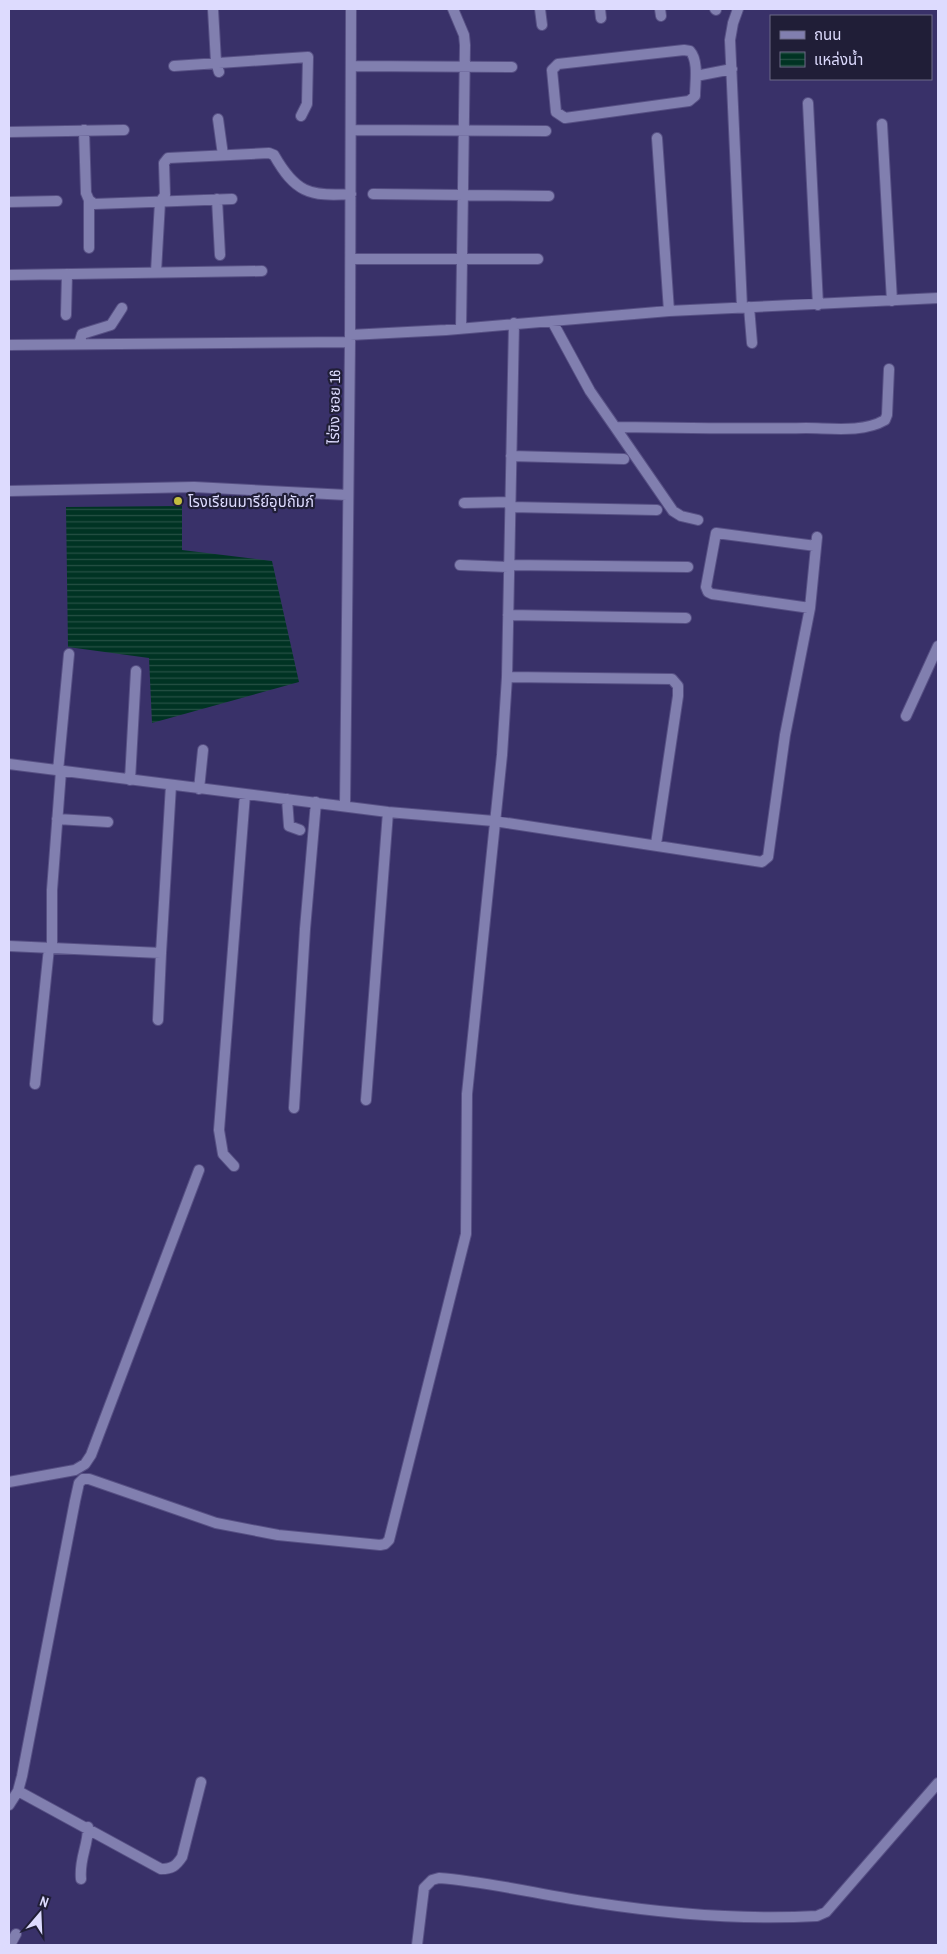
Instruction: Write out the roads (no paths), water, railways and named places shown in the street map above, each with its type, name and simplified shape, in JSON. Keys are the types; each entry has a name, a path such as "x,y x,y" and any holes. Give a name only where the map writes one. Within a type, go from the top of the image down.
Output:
{"street":[{"path":"213,9 218,67"},
{"name":"ไร่ขิง ซอย 16","path":"345,806 351,259 351,9"},
{"path":"453,9 464,35 461,329"},
{"path":"540,9 542,25"},
{"path":"738,9 730,40 746,307 752,343"},
{"path":"684,50 690,51 694,55 696,76 695,96 689,101 565,118 556,112 552,70 558,64 684,50"},
{"path":"174,66 218,67 308,57 307,104 302,116"},
{"path":"351,66 512,67"},
{"path":"696,76 732,69"},
{"path":"808,103 818,306"},
{"path":"218,119 223,155"},
{"path":"882,124 892,301"},
{"path":"84,130 89,248"},
{"path":"9,132 124,130"},
{"path":"351,130 546,131"},
{"path":"657,138 669,311"},
{"path":"156,272 160,202 165,195 165,160 272,153 291,180 304,191 329,196 351,194"},
{"path":"373,194 549,196"},
{"path":"88,200 94,204 232,199"},
{"path":"217,200 220,255"},
{"path":"9,202 57,201"},
{"path":"351,259 538,259"},
{"path":"9,275 262,271"},
{"path":"66,315 67,274"},
{"path":"9,344 350,338 669,311 818,306 938,298"},
{"path":"78,344 82,334 111,325 122,308"},
{"path":"552,321 590,391 673,511 682,516 698,520"},
{"path":"9,1806 18,1791 74,1501 79,1483 83,1479 89,1479 216,1523 278,1535 380,1546 389,1540 466,1234 467,1094 502,755 507,677 514,323"},
{"path":"614,427 741,429 859,427 885,420 887,415 889,369"},
{"path":"511,456 624,459"},
{"path":"9,491 194,487 347,495"},
{"path":"464,503 657,510"},
{"path":"9,764 388,812 494,821 656,844 762,862 766,860 785,735 810,608 817,541 716,533 706,586 708,592 810,608"},
{"path":"460,566 688,567"},
{"path":"508,615 686,618"},
{"path":"906,716 938,646"},
{"path":"35,1084 50,948 52,890 69,654"},
{"path":"130,780 136,671"},
{"path":"507,677 672,679 676,683 678,696 656,844"},
{"path":"200,788 203,750"},
{"path":"158,1020 170,785"},
{"path":"234,1166 223,1154 219,1130 245,794"},
{"path":"287,799 289,826 300,830"},
{"path":"294,1108 316,802"},
{"path":"366,1100 388,812"},
{"path":"57,819 108,822"},
{"path":"9,946 160,953"},
{"path":"9,1482 80,1468 90,1455 100,1434 199,1170"},
{"path":"80,1468 83,1479"},
{"path":"18,1791 161,1869 169,1869 177,1864 182,1857 200,1782"},
{"path":"417,1945 424,1888 432,1880 439,1878 598,1903 667,1911 753,1916 817,1916 826,1912 938,1783"},
{"path":"81,1879 80,1858 85,1847 88,1828"},
{"path":"10,1945 16,1934"}],"water":[{"path":"182,506 182,550 272,561 299,682 152,723 149,658 68,647 66,507"}],"place":[{"name":"โรงเรียนมารีย์อุปถัมภ์","path":"178,501"}]}
